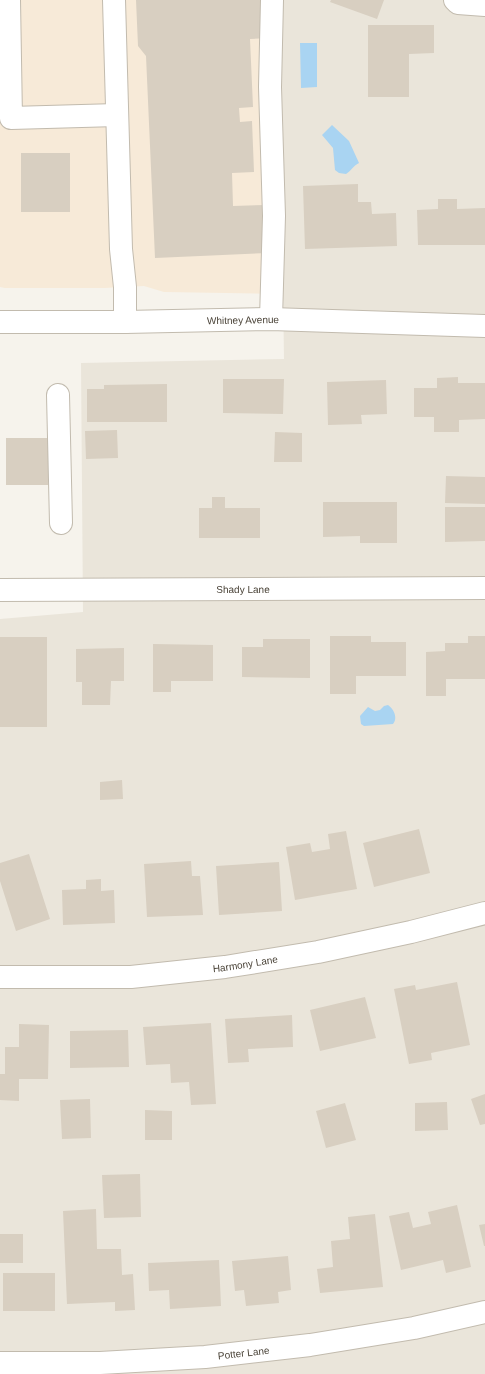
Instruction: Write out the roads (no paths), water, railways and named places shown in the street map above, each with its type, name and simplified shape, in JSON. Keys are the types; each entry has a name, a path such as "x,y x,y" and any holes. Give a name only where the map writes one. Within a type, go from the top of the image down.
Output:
{"street":[{"path":"9,0 11,118 117,115"},
{"path":"114,0 121,249 125,287 125,322"},
{"path":"270,319 274,216 270,87 272,0"},
{"path":"455,0 458,3 485,5"},
{"name":"Whitney Avenue","path":"0,322 125,322 270,319 485,326"},
{"path":"58,395 61,523"},
{"name":"Shady Lane","path":"0,590 485,588"},
{"name":"Harmony Lane","path":"0,977 131,977 225,967 326,950 411,932 485,912"},
{"name":"Potter Lane","path":"0,1363 100,1363 205,1357 310,1345 414,1328 485,1312"}],"water":[{"path":"300,43 317,43 317,87 301,88"},
{"path":"332,125 349,141 359,163 346,174 339,173 335,170 333,148 322,135"},
{"path":"388,705 395,714 393,724 364,726 361,724 360,716 368,707 375,711"}]}
